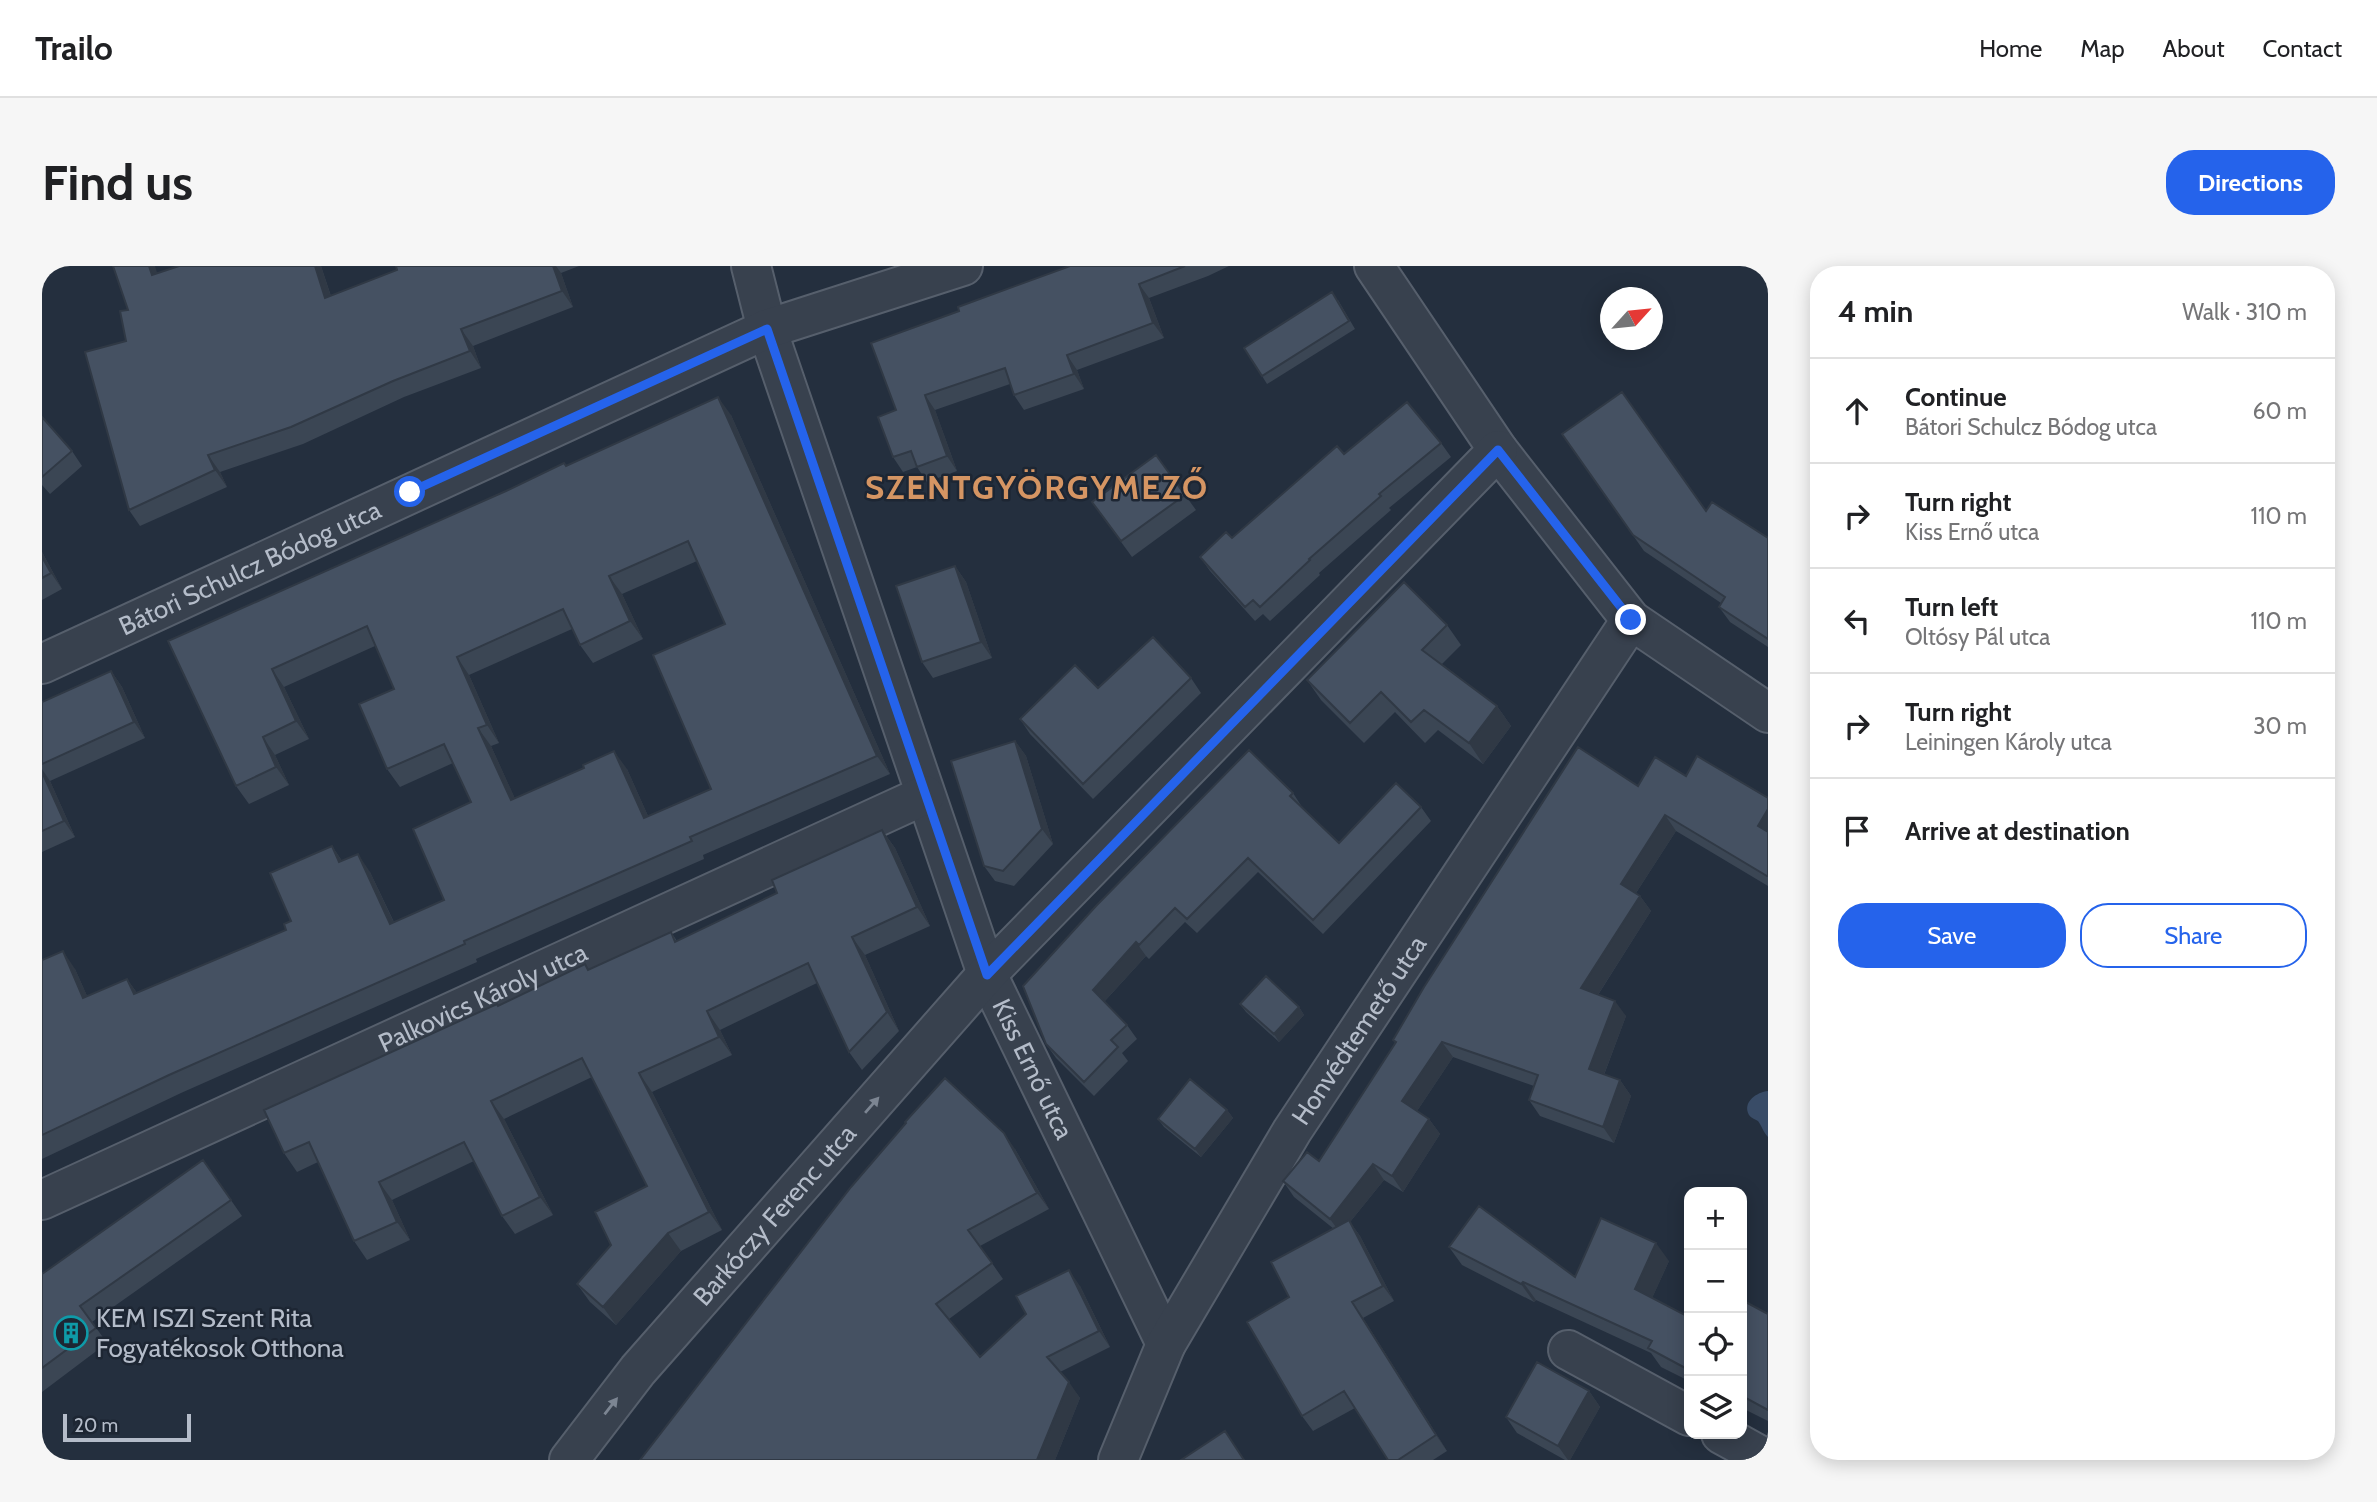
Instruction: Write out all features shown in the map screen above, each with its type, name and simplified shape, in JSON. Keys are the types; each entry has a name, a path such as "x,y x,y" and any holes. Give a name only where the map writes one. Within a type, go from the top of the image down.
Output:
{"street":[{"name":"Kiss Ernő utca","path":"751,266 767,329 987,975 1166,1344"},
{"name":"Bátori Schulcz Bódog utca","path":"42,664 767,329 963,266"},
{"path":"1374,266 1498,450 1631,620 1768,713"},
{"name":"Barkóczy Ferenc utca","path":"569,1460 638,1370 987,975 1498,450"},
{"name":"Honvédtemető utca","path":"1118,1460 1166,1344 1292,1131 1631,620"},
{"name":"Palkovics Károly utca","path":"42,1200 925,795"},
{"path":"1568,1350 1684,1413"},
{"path":"1730,1439 1768,1460"}],"water":[{"path":"1768,1091 1768,1137 1758,1121 1750,1116 1747,1106 1759,1093"}],"building":[{"path":"113,266 149,266 152,275 179,266 315,266 325,298 397,270 396,266 553,266 562,291 461,329 470,351 393,381 291,427 208,455 215,470 129,510 85,352 126,341 120,311 128,310"},
{"path":"1070,266 1185,266 1139,284 1153,323 1067,355 1074,374 1014,395 1005,368 925,395 947,456 917,467 911,451 893,457 878,417 896,410 871,343 959,311 958,307"},
{"path":"1332,292 1349,321 1262,376 1244,348"},
{"path":"1622,392 1706,511 1712,502 1768,538 1768,639 1719,607 1725,597 1633,535 1562,434"},
{"path":"718,397 877,756 690,837 692,841 464,941 465,944 169,1075 42,1135 42,960 63,951 83,998 127,979 134,994 286,930 284,924 291,921 270,873 332,846 339,862 358,854 390,924 444,900 413,829 471,802 444,744 387,769 359,704 394,689 367,626 272,669 296,721 263,737 276,767 236,786 168,641 564,463 566,466","holes":["688,541 725,624 653,655 711,789 644,818 614,751 583,765 584,768 511,800 478,728 487,725 457,657 563,609 580,645 630,621 609,576"]},
{"path":"1407,402 1441,443 1379,494 1381,496 1309,559 1260,607 1253,600 1245,607 1200,557 1226,532 1232,538 1337,446 1344,454"},
{"path":"42,417 72,451 42,477"},
{"path":"1156,455 1185,495 1121,541 1092,502"},
{"path":"42,557 51,573 42,578"},
{"path":"955,566 981,642 922,662 896,586"},
{"path":"1404,582 1447,625 1422,650 1497,706 1469,743 1424,710 1411,722 1381,692 1350,723 1307,680"},
{"path":"1153,637 1191,678 1083,784 1020,719 1075,665 1098,688"},
{"path":"111,671 134,722 42,764 42,702"},
{"path":"1015,741 1042,829 1003,871 984,866 951,761"},
{"path":"1578,747 1638,786 1655,757 1686,776 1697,756 1768,798 1768,809 1758,826 1768,832 1768,876 1665,815 1621,884 1640,896 1581,988 1615,1001 1589,1069 1620,1080 1603,1127 1529,1100 1538,1075 1442,1042 1402,1101 1429,1119 1392,1176 1373,1164 1330,1219 1283,1181 1307,1152 1319,1161 1396,1042 1393,1040 1424,987"},
{"path":"1249,750 1293,793 1290,796 1339,843 1396,783 1421,807 1313,920 1248,858 1187,919 1175,908 1139,945 1136,942 1093,990 1127,1025 1111,1040 1118,1047 1084,1082 1046,1044 1023,986 1096,906"},
{"path":"42,772 64,821 42,831"},
{"path":"882,830 917,907 852,937 887,1012 849,1052 808,963 707,1011 719,1037 639,1073 709,1212 668,1233 603,1307 577,1284 611,1245 595,1212 647,1186 582,1058 491,1101 540,1197 502,1216 464,1142 379,1182 397,1222 354,1241 309,1142 284,1153 264,1110 497,1004 498,1006 585,964 588,970 671,932 675,942 777,893 772,880"},
{"path":"1266,976 1299,1007 1274,1034 1240,1004"},
{"path":"945,1078 1004,1133 1037,1193 968,1230 992,1263 936,1304 980,1357 1026,1314 1016,1296 1069,1270 1099,1331 1047,1357 1069,1382 1037,1460 640,1460 851,1187"},
{"path":"1190,1079 1227,1110 1195,1149 1158,1119"},
{"path":"203,1160 231,1200 80,1306 96,1328 42,1368 42,1274"},
{"path":"1479,1206 1575,1277 1601,1218 1656,1243 1635,1289 1684,1314 1684,1367 1648,1348 1652,1341 1523,1282 1521,1284 1449,1247"},
{"path":"1349,1220 1383,1286 1352,1302 1436,1435 1398,1460 1388,1460 1344,1391 1302,1416 1247,1322 1289,1297 1271,1262"},
{"path":"1747,1303 1768,1314 1768,1410 1747,1399"},
{"path":"1537,1362 1589,1391 1558,1446 1506,1417"},
{"path":"1225,1431 1244,1460 1181,1460"}],"place":[{"name":"KEM ISZI Szent Rita Fogyatékosok Otthona","path":"71,1333"}],"district":[{"name":"SZENTGYÖRGYMEZŐ","path":"1037,487"}],"route":[{"path":"410,492 767,329 987,975 1498,450 1631,620"}]}
